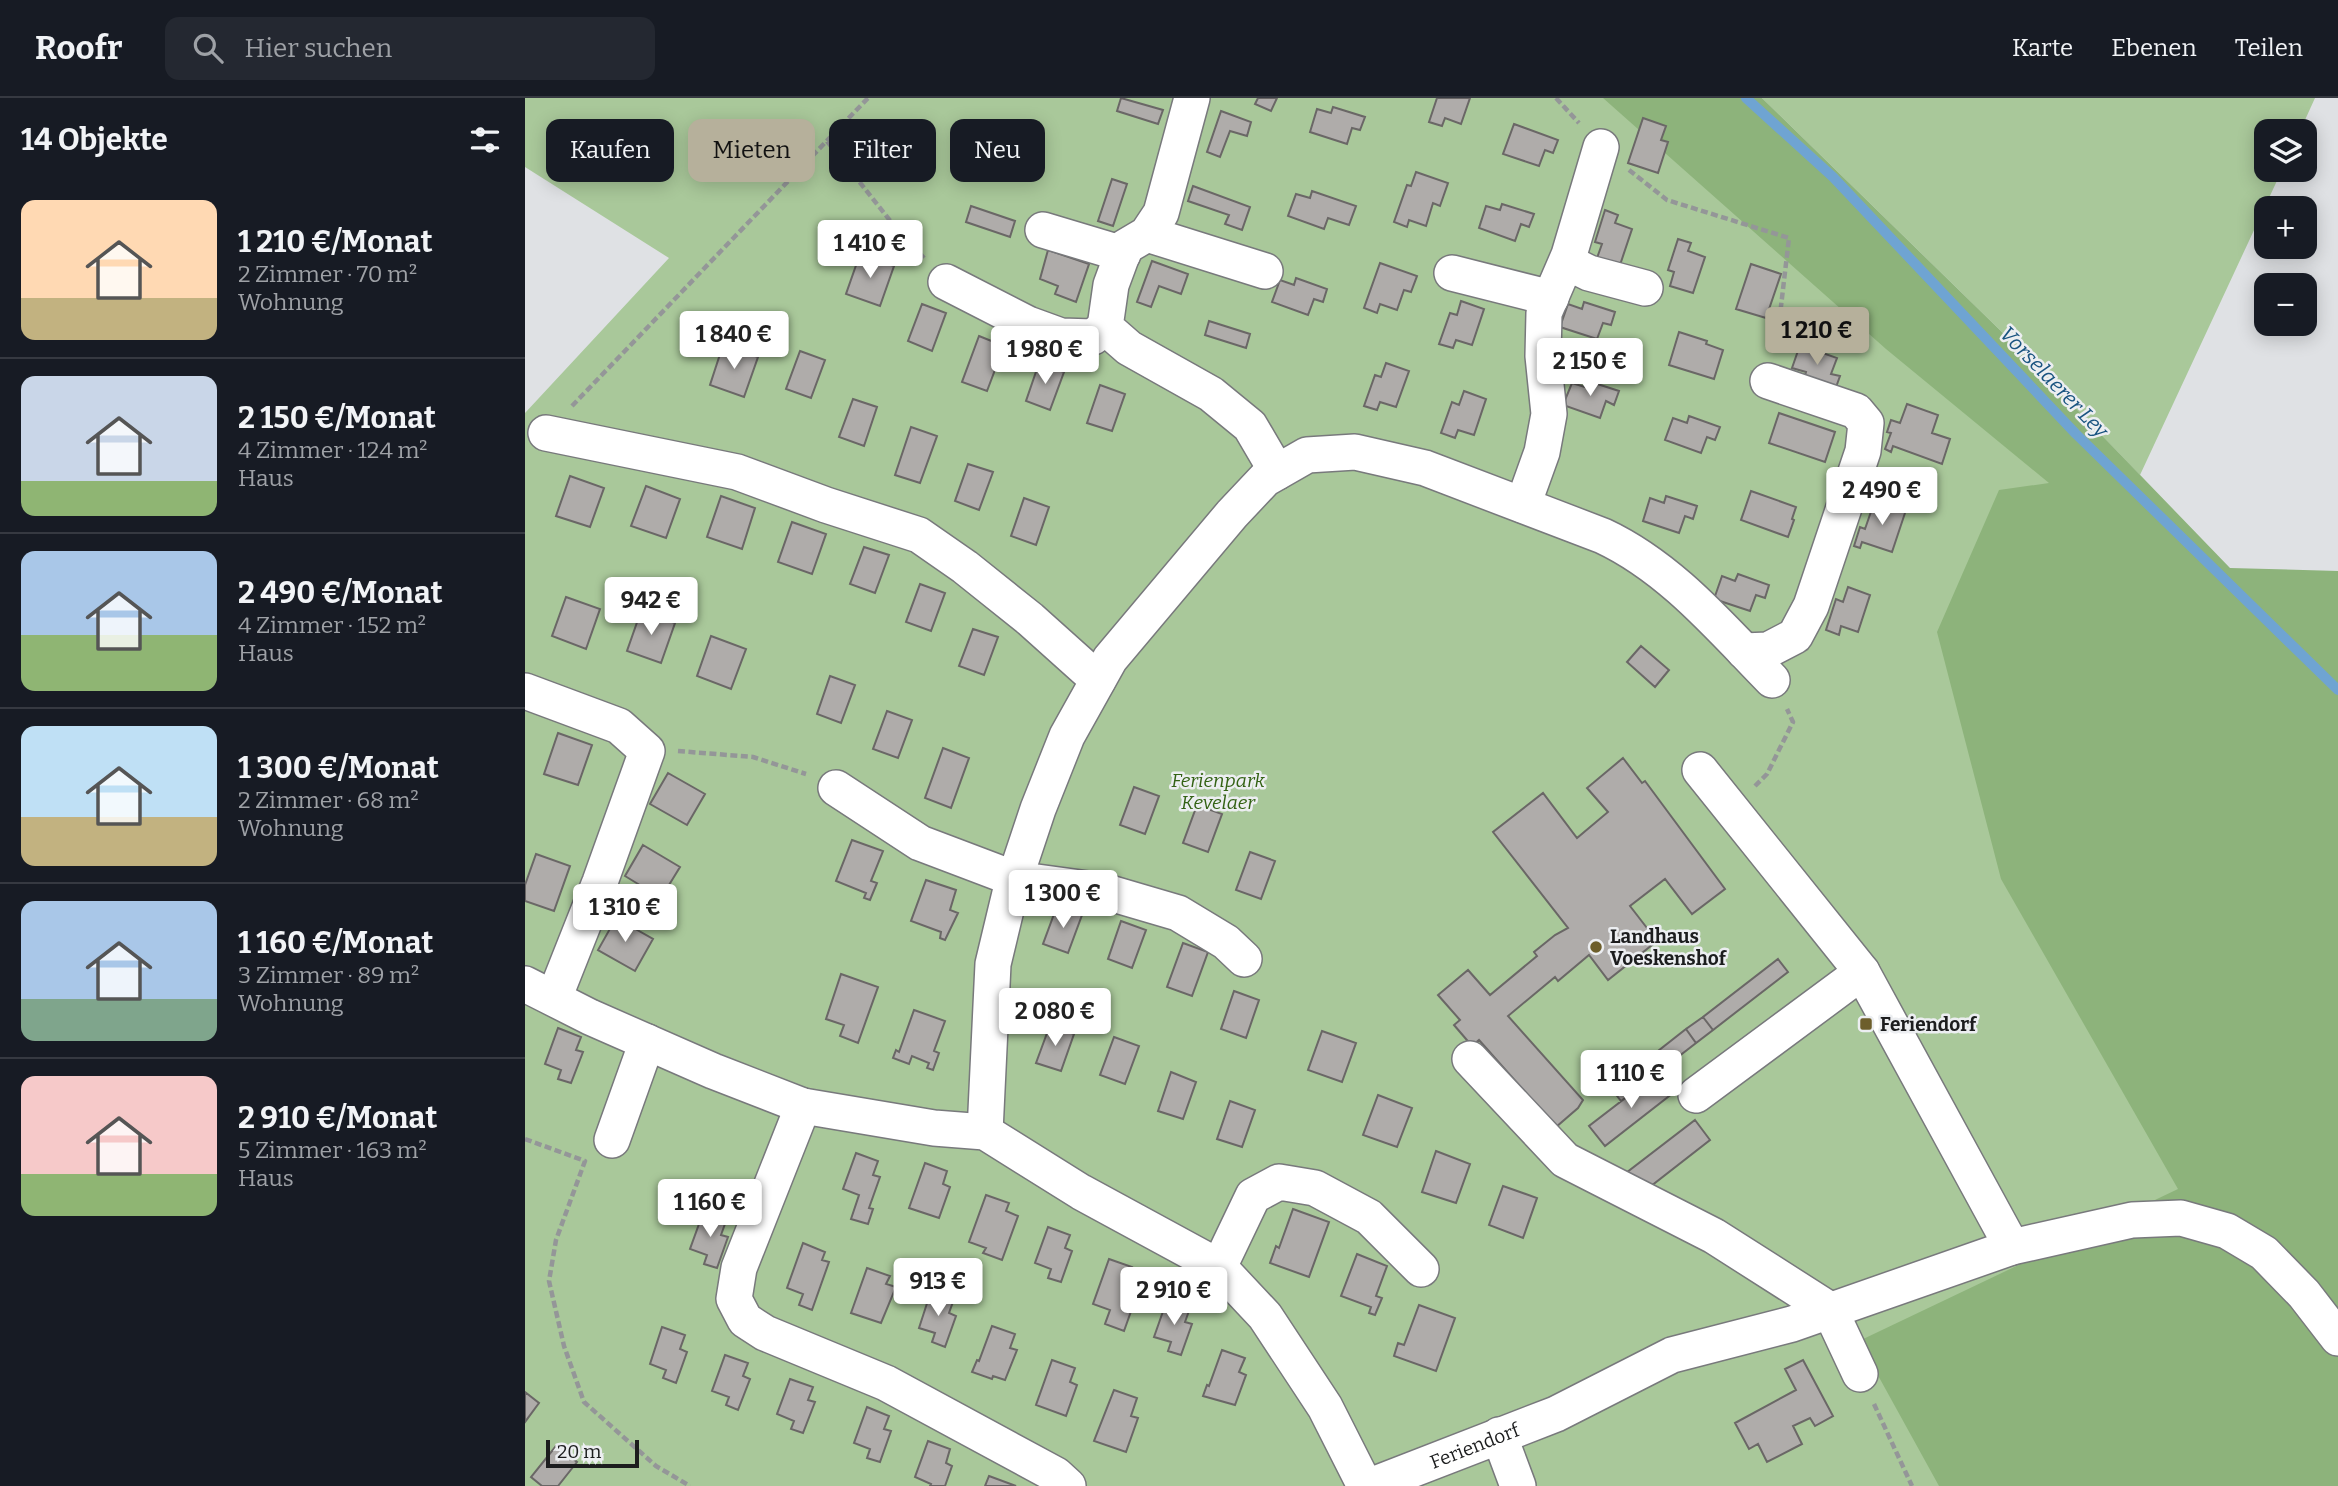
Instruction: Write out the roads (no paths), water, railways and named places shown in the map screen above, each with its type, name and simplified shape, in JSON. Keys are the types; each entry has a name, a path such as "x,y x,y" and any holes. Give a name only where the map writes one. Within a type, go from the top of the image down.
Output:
{"lane":[{"path":"946,282 1028,324 1061,336 1093,337 1104,327 1111,285 1135,244 1161,213 1192,98"},
{"path":"1523,505 1542,452 1549,414 1543,356 1544,313 1567,262 1601,147"},
{"path":"1044,230 1135,244 1265,271"},
{"path":"1567,262 1589,272 1645,289"},
{"path":"1452,273 1551,298"},
{"path":"1104,327 1129,348 1211,394 1250,426 1277,472"},
{"path":"1744,652 1768,650 1795,636 1811,606 1863,451 1866,423 1856,411 1768,381"},
{"path":"547,433 737,472 919,535 1019,610 1098,680"},
{"path":"985,1132 993,964 1015,879 1038,809 1067,736 1109,659 1232,514 1265,479 1277,472 1307,455 1355,452 1425,468 1603,536 1632,550 1673,581 1772,680"},
{"path":"525,691 619,726 647,751 600,882 540,991 713,1071 803,1106 934,1128 985,1132 1081,1192 1219,1267 1265,1316 1325,1407 1365,1486"},
{"path":"1700,770 1862,972 2012,1247"},
{"path":"836,788 920,843 1015,879 1103,891 1178,913 1226,942 1244,959"},
{"path":"1696,1095 1862,972"},
{"path":"612,1140 647,1042"},
{"path":"1469,1059 1565,1160 1714,1236 1831,1310 1860,1374"},
{"path":"803,1106 739,1268 734,1299 744,1320 765,1333 886,1383 1056,1475 1068,1486"},
{"path":"1219,1267 1253,1196 1279,1182 1315,1188 1369,1217 1421,1269"},
{"name":"Feriendorf","path":"1370,1486 1556,1413 1672,1355 1792,1324 2012,1247 2132,1220 2181,1218 2227,1231 2264,1253 2304,1294 2338,1338"},
{"path":"1499,1436 1518,1486"}],"waterway":[{"name":"Vorselaerer Ley","path":"1746,98 1833,177 2076,434 2338,690"}],"place":[{"name":"Landhaus Voeskenshof","path":"1596,947"},
{"name":"Feriendorf","path":"1866,1024"}],"park label":[{"name":"Ferienpark Kevelaer","path":"1218,791"}]}
